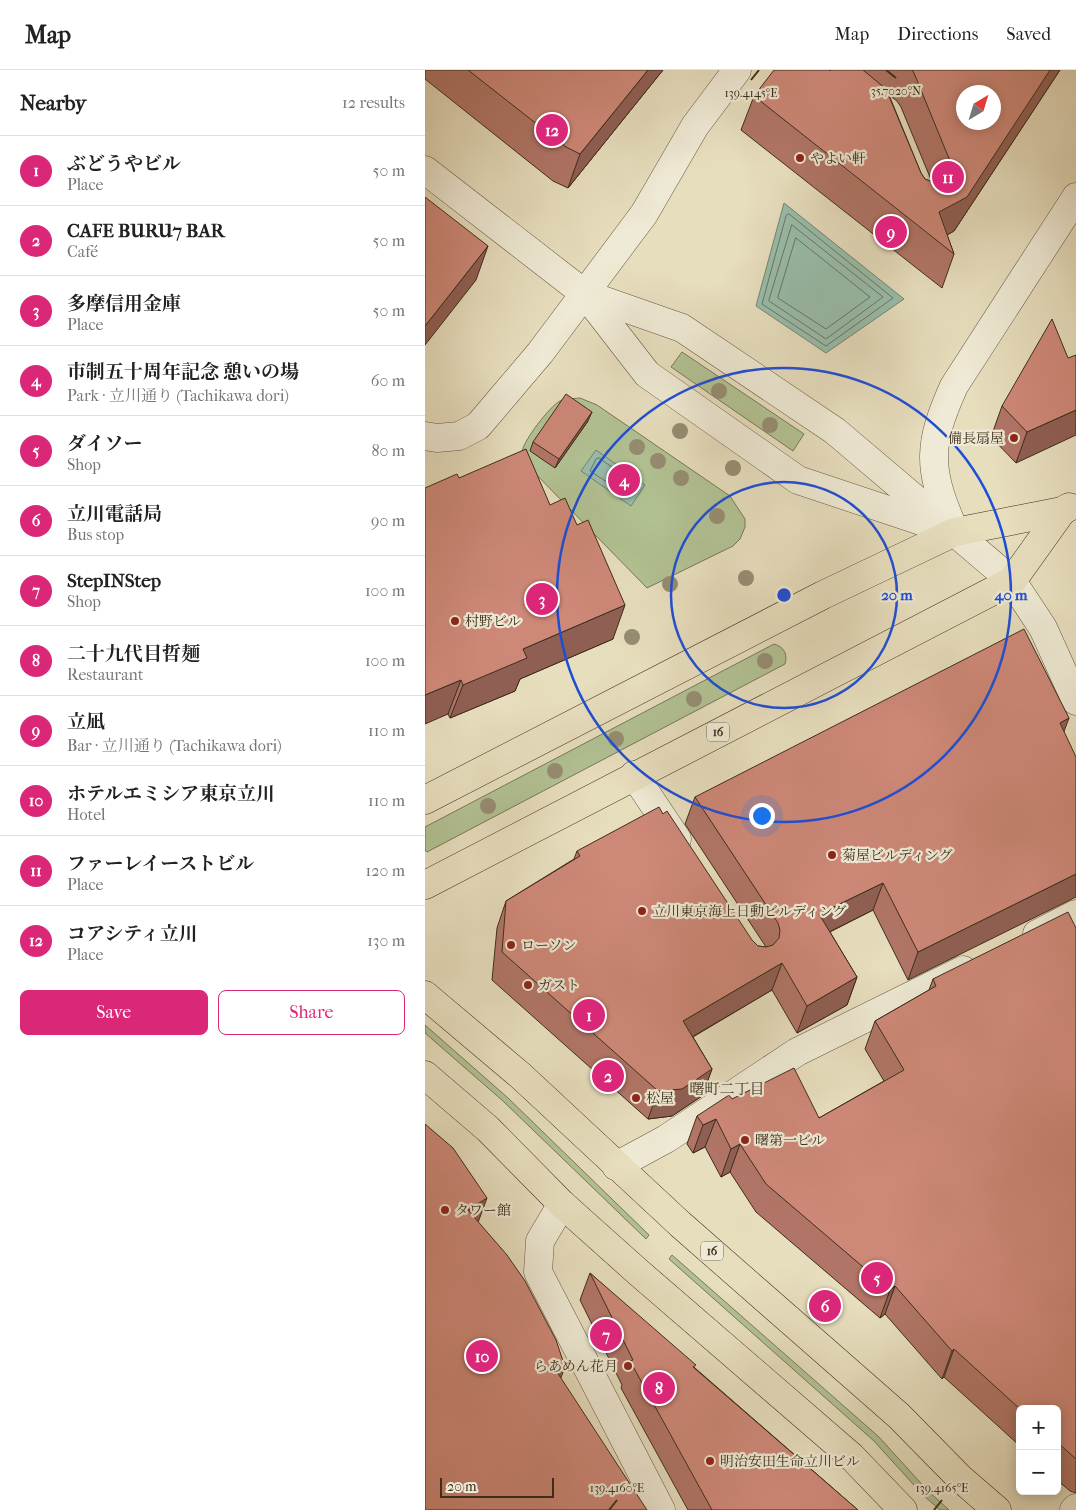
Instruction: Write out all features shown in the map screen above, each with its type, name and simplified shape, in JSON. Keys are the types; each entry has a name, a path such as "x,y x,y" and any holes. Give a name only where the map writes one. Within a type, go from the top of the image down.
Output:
{"main road":[{"name":"16","path":"425,800 823,595 955,532 1069,507"},
{"name":"16","path":"425,885 634,775 1012,581 1069,507"},
{"name":"16","path":"425,995 521,1076 616,1166 899,1416 960,1478 997,1510"},
{"path":"425,1075 488,1129 562,1204 851,1456 903,1510"}],"street":[{"path":"425,436 437,438 459,436 478,426 540,353 644,214 695,126 737,70"},
{"path":"425,170 585,294 647,374 798,480 955,532"},
{"path":"955,532 938,493 933,456 940,417 954,386 1076,197"},
{"path":"585,294 682,328 835,432 1012,581 1043,628 1076,701"},
{"path":"634,775 692,862"},
{"path":"1015,944 1076,914"},
{"path":"616,1166 666,1139 797,1052 989,958"},
{"path":"562,1204 540,1241 538,1272 661,1510"}],"shaded area":[{"path":"682,352 804,434 793,451 671,367"},
{"path":"580,398 597,405 730,496 745,519 745,527 740,539 733,546 647,588 525,463 522,452 527,440 538,424 560,401"},
{"path":"774,644 784,651 786,657 785,664 427,852 425,850 425,827"},
{"path":"425,1025 508,1098 649,1235 646,1239 503,1101 425,1033"},
{"path":"672,1255 879,1437 927,1490 949,1510 940,1510 923,1495 874,1441 669,1259"}],"water":[{"path":"784,203 904,299 826,353 756,306"},
{"path":"596,450 645,485 631,506 581,471"}],"building":[{"path":"468,70 648,70 580,154 566,147"},
{"path":"774,70 863,70 886,89 921,173 925,179 933,182 942,181 948,176 951,169 950,161 912,70 1050,70 967,197 939,212 954,254 754,96"},
{"path":"425,197 488,246 425,326"},
{"path":"1052,319 1068,358 1076,355 1076,410 1027,432 1002,406"},
{"path":"566,394 592,412 559,459 533,442"},
{"path":"526,449 550,505 565,498 577,525 588,520 625,605 523,649 527,658 463,685 461,680 425,695 425,488 457,474 459,478"},
{"path":"1024,629 1069,718 1060,723 1076,757 1076,874 918,952 883,883 819,914 857,977 807,1006 782,963 683,1021 712,1069 682,1089 658,1091 502,952 506,901 580,856 577,851 659,807 663,814 667,811 752,940 758,946 766,947 773,945 779,938 780,930 778,923 695,797"},
{"path":"1068,912 1076,928 1076,1459 1061,1446 1061,1405 1016,1405 954,1349 952,1351 895,1286 890,1290 766,1184 740,1144 731,1149 716,1119 703,1125 697,1116 729,1095 732,1099 794,1068 819,1118 904,1070 875,1021 936,986 933,979"},
{"path":"425,1124 453,1148 487,1198 468,1210 507,1255 525,1281 556,1340 565,1367 557,1372 647,1510 425,1510"},
{"path":"590,1273 696,1365 693,1367 858,1510 712,1510 630,1361 633,1360"}],"place":[{"name":"コアシティ立川","path":"552,130"},
{"name":"やよい軒","path":"800,158"},
{"name":"ファーレイーストビル","path":"948,177"},
{"name":"立凪","path":"891,232"},
{"name":"備長扇屋","path":"1014,438"},
{"name":"市制五十周年記念 憩いの場","path":"624,480"},
{"name":"多摩信用金庫","path":"542,599"},
{"name":"村野ビル","path":"455,621"},
{"name":"菊屋ビルディング","path":"832,855"},
{"name":"立川東京海上日動ビルディング","path":"642,911"},
{"name":"ローソン","path":"511,945"},
{"name":"ガスト","path":"528,985"},
{"name":"ぶどうやビル","path":"589,1015"},
{"name":"CAFE BURU7 BAR","path":"608,1076"},
{"name":"松屋","path":"636,1098"},
{"name":"曙第一ビル","path":"745,1140"},
{"name":"タワー館","path":"445,1210"},
{"name":"ダイソー","path":"877,1278"},
{"name":"立川電話局","path":"825,1306"},
{"name":"StepINStep","path":"606,1335"},
{"name":"ホテルエミシア東京立川","path":"482,1356"},
{"name":"らあめん花月","path":"628,1366"},
{"name":"二十九代目哲麺","path":"659,1388"},
{"name":"明治安田生命立川ビル","path":"710,1461"}],"district":[{"name":"曙町二丁目","path":"727,1089"}]}
